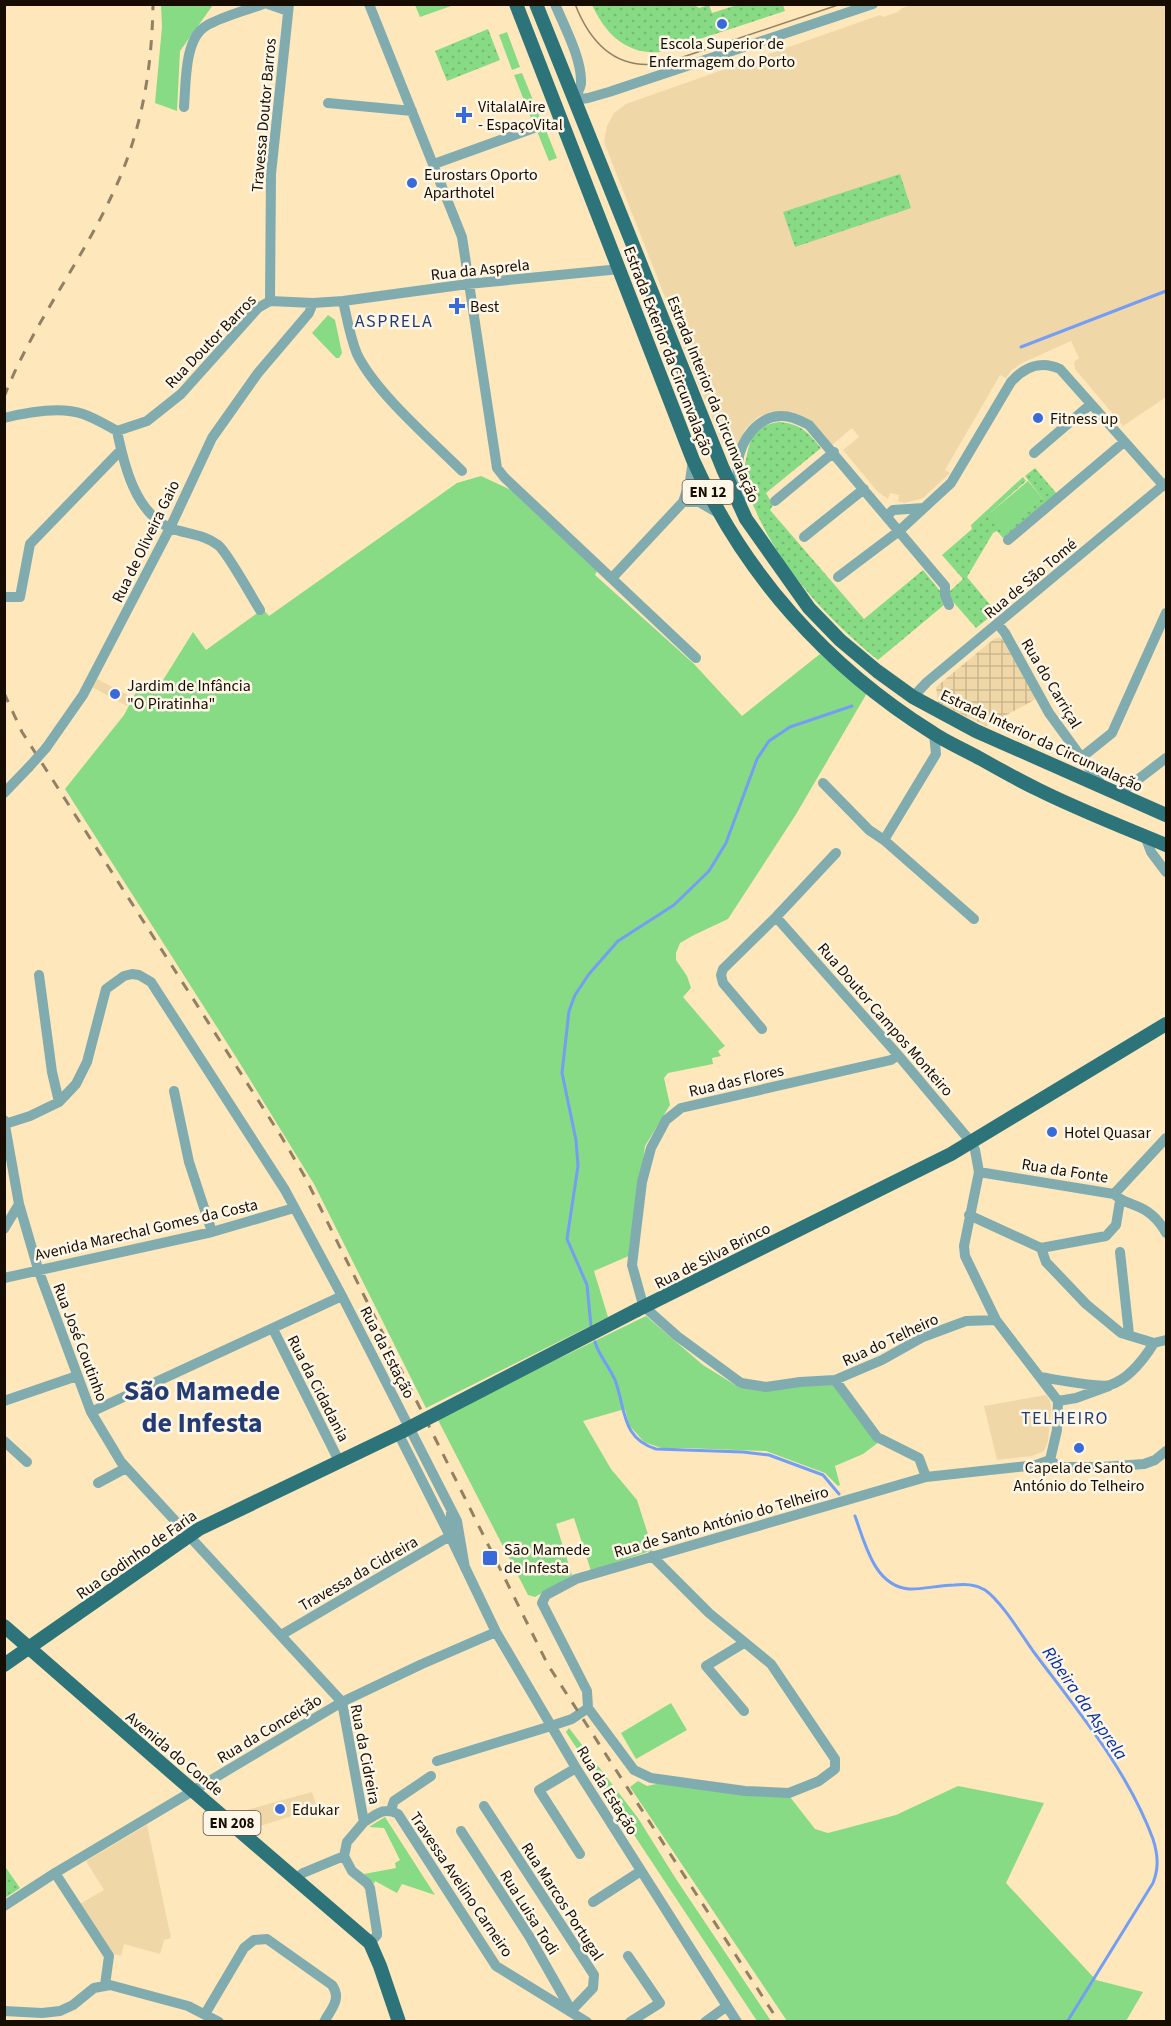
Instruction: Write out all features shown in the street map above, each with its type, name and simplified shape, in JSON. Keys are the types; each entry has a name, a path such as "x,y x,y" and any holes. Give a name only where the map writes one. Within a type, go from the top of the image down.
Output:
{"main road":[{"name":"Estrada Exterior da Circunvalação","path":"516,4 693,460 720,515 760,577 790,612 852,674 915,722 1037,789 1167,845"},
{"name":"Estrada Interior da Circunvalação","path":"536,4 723,469 746,519 808,608 840,640 913,697 976,731 1167,815"},
{"path":"525,27 536,40 555,88 560,94 574,100"},
{"path":"621,272 632,263 634,246"},
{"path":"621,272 630,269 645,273"},
{"name":"EN 12","path":"852,674 861,672 897,699 913,697"},
{"path":"913,697 911,707 915,722"},
{"name":"Rua de Silva Brinco","path":"294,1482 400,1432 971,1142 1167,1024"},
{"name":"Rua Godinho de Faria","path":"4,1665 199,1529 294,1482"},
{"name":"Avenida do Conde","path":"4,1626 370,1943 399,2022"}],"street":[{"path":"184,107 190,45 197,34 205,26 263,4"},
{"path":"268,4 289,8"},
{"path":"369,4 462,237 497,468 696,658"},
{"path":"555,4 580,72 582,85 574,100"},
{"path":"574,100 609,92 873,4"},
{"name":"Travessa Doutor Barros","path":"270,301 271,174 289,8"},
{"path":"328,103 412,111"},
{"path":"434,164 534,128"},
{"name":"Rua da Asprela","path":"343,300 468,284 621,272"},
{"path":"343,300 357,354 366,369 393,401 462,471"},
{"name":"Rua Doutor Barros","path":"117,431 147,421 181,394 258,308 270,301 313,303 343,300"},
{"name":"Rua de Oliveira Gaio","path":"4,793 46,748 83,695 170,528 212,438 258,373 309,313 313,303"},
{"path":"838,577 899,531 956,477 1011,382 1019,372 1030,367 1052,365 1068,377 1165,485"},
{"path":"1034,453 1091,404"},
{"path":"4,418 33,411 70,412 83,414 117,431 121,450 138,496 162,524 207,538 220,546 260,610"},
{"path":"746,519 739,489 738,460 743,444 750,432 769,418 783,416 798,419 809,425 834,452 945,586 945,595 949,604"},
{"path":"1008,540 1124,442"},
{"path":"5,597 20,597 30,544 121,450"},
{"path":"775,501 834,452"},
{"path":"612,578 683,502 690,481 693,460"},
{"name":"Rua de São Tomé","path":"913,697 927,682 1165,485"},
{"path":"804,537 864,489"},
{"path":"874,501 898,510"},
{"path":"683,502 699,502 720,515"},
{"path":"887,516 890,511 924,508"},
{"path":"1082,757 1112,733 1166,614"},
{"name":"Rua do Carriçal","path":"998,624 1049,713 1103,787"},
{"path":"934,734 936,754"},
{"path":"884,840 936,754 955,746"},
{"path":"1119,794 1167,758"},
{"path":"823,783 869,830 884,840 974,919"},
{"path":"1145,836 1151,852 1167,872"},
{"path":"762,1029 723,983 721,975 723,969 777,917 836,853"},
{"name":"Rua Doutor Campos Monteiro","path":"777,917 971,1142"},
{"path":"5,1126 59,1102 52,1072 39,975"},
{"name":"Rua da Estação","path":"59,1102 76,1084 87,1062 106,989 124,976 139,975 151,982 285,1190 342,1296 457,1521 465,1568"},
{"name":"Rua das Flores","path":"641,1309 642,1302 632,1265 634,1238 645,1166 651,1148 666,1120 681,1108 891,1060 898,1055"},
{"path":"174,1091 189,1162 212,1232"},
{"name":"Rua José Coutinho","path":"5,1126 19,1204 38,1269 91,1412 126,1468 190,1536"},
{"path":"969,1215 1041,1248 1106,1236 1116,1225 1117,1197 1167,1138"},
{"path":"971,1142 975,1150 979,1172 969,1215 964,1246 965,1256 996,1320 1058,1401 1058,1430 1054,1463 1102,1467 1144,1464 1155,1460 1167,1451"},
{"name":"Rua da Fonte","path":"979,1172 1117,1197 1153,1215 1167,1233"},
{"path":"4,1228 19,1204"},
{"name":"Avenida Marechal Gomes da Costa","path":"4,1278 212,1232 294,1208"},
{"path":"1041,1248 1046,1262 1062,1280 1121,1333 1154,1343 1167,1340"},
{"path":"1120,1252 1129,1334"},
{"path":"91,1412 342,1296"},
{"name":"Rua do Telheiro","path":"641,1309 741,1383 766,1387 835,1380 934,1333 966,1321 996,1320"},
{"name":"Rua da Cidadania","path":"273,1329 339,1461"},
{"path":"1058,1401 1076,1398 1109,1386 1128,1375 1146,1356 1154,1343"},
{"path":"4,1401 77,1376"},
{"path":"1040,1377 1109,1386"},
{"path":"835,1380 877,1437 919,1458 926,1477"},
{"name":"Rua da Estação","path":"400,1432 496,1632 576,1768 737,2022"},
{"path":"4,1441 27,1462"},
{"name":"Rua de Santo António do Telheiro","path":"588,1708 586,1691 542,1604 546,1596 576,1579 926,1477 1054,1463"},
{"path":"98,1483 126,1468"},
{"name":"Rua da Estação","path":"450,1536 451,1513"},
{"name":"Rua da Cidreira","path":"190,1536 342,1702 364,1822 347,1842 344,1856"},
{"name":"Travessa da Cidreira","path":"281,1635 450,1536"},
{"path":"437,1761 572,1719 588,1708 634,1770 651,1778 745,1791 789,1793 819,1781 835,1769 835,1760 771,1664 709,1613 652,1556"},
{"name":"Rua da Conceição","path":"4,1906 55,1873 342,1702 496,1632"},
{"path":"744,1643 706,1666 744,1711"},
{"path":"576,1768 539,1790 580,1854"},
{"name":"Travessa Avelino Carneiro","path":"391,1810 394,1801 431,1776"},
{"name":"Rua Marcos Portugal","path":"484,1806 594,1975 593,1988 571,2010"},
{"name":"Travessa Avelino Carneiro","path":"364,1822 385,1810 398,1814 496,1966 571,2010 587,2022"},
{"name":"Rua Luisa Todi","path":"461,1831 529,1936 571,2010"},
{"path":"296,1879 303,1873 344,1856 352,1871 367,1882 370,1888 378,1932 370,1943"},
{"path":"593,1902 641,1871"},
{"path":"55,1873 109,1956 105,1985"},
{"path":"205,2014 244,1948 254,1940 267,1939 332,1985 337,1992 338,1999 324,2022"},
{"path":"628,1956 660,2003 630,2022"},
{"path":"4,2011 42,2013 60,2011 73,2005 94,1988 105,1985 188,2006 219,2022"},
{"path":"705,2022 727,2006"}],"shaded area":[{"path":"912,5 1166,5 1166,397 1123,426 1075,369 1074,362 1079,358 1071,341 1022,363 1006,378 1000,375 945,470 950,473 923,498 904,503 898,501 899,495 890,493 888,499 878,492 843,450 859,437 852,428 832,445 793,412 771,412 758,417 746,428 736,450 729,452 725,449 675,326 678,319 685,315 684,309 669,307 604,142 607,126 614,113 626,104 880,15 883,17 898,12"},
{"path":"999,637 1004,641 1036,699 986,726 938,703 936,687"},
{"name":"Jardim de Infância \"O Piratinha\"","path":"97,679 132,697 127,706 92,687"},
{"path":"1046,1395 1051,1408 1048,1441 1044,1451 1032,1456 997,1460 984,1406"},
{"name":"Edukar","path":"312,1792 317,1808 260,1826 243,1811"},
{"path":"147,1825 171,1938 164,1940 160,1954 124,1944 121,1956 111,1953 78,1905 104,1890 86,1861"}],"green space":[{"path":"693,4 699,8 709,5 712,13 737,5 783,5 785,11 660,52 648,52 627,46 618,40 603,25 592,5"},
{"path":"161,5 213,5 180,51 177,111 155,103 162,27"},
{"path":"415,5 454,5 420,17"},
{"path":"488,29 500,60 447,81 435,51"},
{"path":"507,32 520,67 512,70 499,35"},
{"path":"522,73 541,120 533,123 514,75"},
{"path":"545,128 557,158 549,161 537,131"},
{"path":"900,174 911,208 795,247 783,212"},
{"path":"328,315 335,320 342,353 339,358 336,358 312,333"},
{"path":"779,422 803,430 821,448 766,493 773,505 770,510 864,619 923,570 941,592 944,605 878,660 842,629 795,576 769,537 750,497 746,487 744,468 751,440 761,428"},
{"path":"1035,468 1057,494 1003,538 997,531 993,533 967,577 996,612 976,628 949,597 948,593 963,579 942,555 972,529 971,525 1023,477 1026,481 991,512 1005,528 1042,498 1025,476"},
{"path":"481,476 511,490 597,571 595,575 694,664 742,716 820,654 867,693 795,816 728,919 680,943 676,960 687,976 691,988 683,997 725,1046 718,1051 721,1056 712,1058 713,1064 668,1073 664,1078 670,1105 645,1146 631,1255 594,1271 608,1317 426,1408 314,1184 65,789 124,715 140,685 155,693 193,632 206,650 263,609 269,616 457,483"},
{"path":"1028,481 1042,498 1005,529 991,512"},
{"path":"646,1316 703,1365 740,1388 833,1383 879,1442 863,1454 835,1466 840,1485 838,1486 825,1473 766,1451 664,1449 644,1442 629,1425 625,1409 583,1421 611,1469 637,1500 653,1550 591,1571 574,1518 556,1524 572,1575 535,1597 528,1595 437,1418"},
{"path":"671,1703 687,1730 636,1759 621,1733"},
{"path":"569,1728 638,1818 771,2021 757,2021 566,1732"},
{"path":"638,1781 647,1786 661,1783 790,1797 815,1829 828,1833 896,1815 958,1786 1044,1803 1006,1883 1096,1980 1143,1992 1126,2021 787,2021 630,1787"},
{"path":"385,1817 435,1895 402,1884 397,1893 375,1881 374,1884 364,1874 396,1868 395,1863 400,1860 384,1828 369,1827"},
{"path":"4,1865 20,1888 5,1898 4,1898"}],"waterway":[{"name":"Ribeira da Asprela","path":"1021,347 1166,291"},
{"name":"Ribeira da Asprela","path":"591,1326 587,1285 567,1239 578,1166 576,1140 562,1073 569,1011 575,995 589,974 618,941 674,905 709,871 726,843 757,759 769,741 790,727 852,706"},
{"name":"Ribeira da Asprela","path":"595,1342 615,1380 626,1421 636,1438 645,1444 656,1449 769,1455 823,1475 839,1494"},
{"name":"Ribeira da Asprela","path":"855,1516 867,1550 879,1572 887,1580 909,1589 970,1585 985,1590 998,1602 1100,1741 1129,1788 1153,1839 1157,1861 1153,1883 1067,2022"}],"tram line":[{"path":"575,4 582,20 601,46 612,55 640,64 656,64 674,60 841,4"}],"railway":[{"path":"4,397 28,345 86,246 122,172 143,102 150,54 153,4"},
{"path":"4,693 22,732 305,1177 548,1665 779,2022"}],"place":[{"name":"Escola Superior de Enfermagem do Porto","path":"722,24"},
{"name":"VitalalAire - EspaçoVital","path":"464,115"},
{"name":"Eurostars Oporto Aparthotel","path":"412,183"},
{"name":"Best","path":"457,306"},
{"name":"Fitness up","path":"1038,418"},
{"name":"Jardim de Infância \"O Piratinha\"","path":"115,694"},
{"name":"Hotel Quasar","path":"1052,1132"},
{"name":"Capela de Santo António do Telheiro","path":"1079,1448"},
{"name":"São Mamede de Infesta","path":"490,1558"},
{"name":"Edukar","path":"280,1809"}],"district":[{"name":"ASPRELA","path":"394,321"},
{"name":"São Mamede de Infesta","path":"202,1406"},
{"name":"TELHEIRO","path":"1065,1418"}]}
